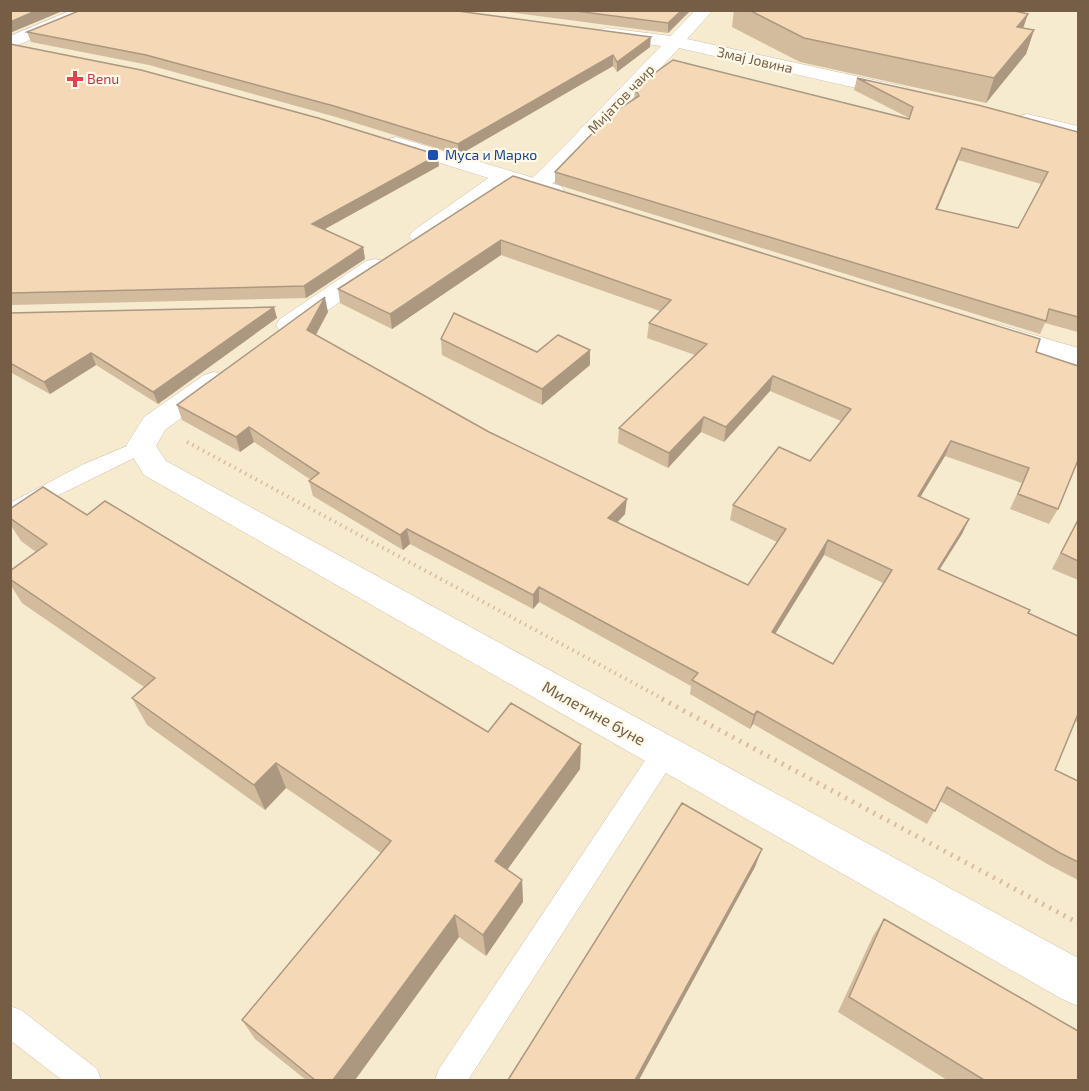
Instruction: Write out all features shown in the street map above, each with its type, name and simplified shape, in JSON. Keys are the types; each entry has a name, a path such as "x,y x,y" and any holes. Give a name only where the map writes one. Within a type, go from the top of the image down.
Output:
{"street":[{"path":"10,44 88,10"},
{"name":"Мијатов чаир","path":"535,186 554,170 705,10"},
{"name":"Змај Јовина","path":"592,31 675,42 917,96"},
{"path":"10,44 45,52"},
{"path":"1009,116 1078,132"},
{"path":"372,136 574,198"},
{"path":"266,342 505,177"},
{"path":"266,309 313,308"},
{"path":"978,326 1078,357"},
{"path":"148,435 229,369"},
{"name":"Милетине буне","path":"148,435 155,468 1078,983"}],"lane":[{"path":"10,512 148,435"},
{"path":"450,1080 665,752"},
{"path":"10,1021 86,1080"}],"path":[{"path":"148,435 1078,923"}],"shaded area":[{"path":"11,11 1078,11 1078,1080 11,1080"}],"building":[{"path":"10,10 38,10 10,22"},
{"path":"81,10 450,10 651,37 617,62 613,55 458,144 334,106 146,55 27,32"},
{"path":"568,10 682,10 668,23"},
{"path":"749,10 1011,10 1028,14 1017,27 1034,30 994,78 804,38"},
{"path":"10,44 141,70 318,118 438,155 312,224 363,247 304,286 10,293"},
{"path":"673,60 909,119 913,107 857,78 978,105 1078,132 1078,317 1049,309 1046,321 555,172 611,114 639,96 635,88","holes":["962,148 1048,172 1018,228 936,209"]},
{"path":"513,176 1040,339 1036,352 1078,366 1078,460 1058,509 1018,494 1029,468 951,441 918,496 969,519 938,569 1030,610 1028,613 1078,636 1078,714 1055,770 1078,781 1078,862 947,787 935,811 757,711 754,715 692,680 698,673 539,587 533,595 407,529 400,535 309,481 319,473 249,427 236,437 177,405 325,297 307,330 489,432 627,499 608,518 748,585 786,529 733,505 779,447 810,461 851,409 773,376 726,427 704,417 669,453 619,428 707,344 649,323 671,300 501,240 390,314 338,289","holes":["828,540 892,570 833,664 772,632"]},
{"path":"274,307 153,392 91,353 44,382 10,363 10,313"},
{"path":"454,313 537,352 558,335 590,350 542,389 441,339"},
{"path":"43,487 87,515 105,501 488,732 511,703 581,744 495,861 522,880 483,935 455,915 333,1080 315,1080 242,1020 391,841 276,763 254,785 132,698 155,678 10,579 10,571 47,544 10,518 10,509"},
{"path":"1078,520 1078,561 1061,553"},
{"path":"682,803 762,849 635,1080 508,1080"},
{"path":"884,919 1078,1031 1078,1080 984,1080 849,997"}],"place":[{"name":"Benu","path":"75,79"},
{"name":"Муса и Марко","path":"433,155"}]}
